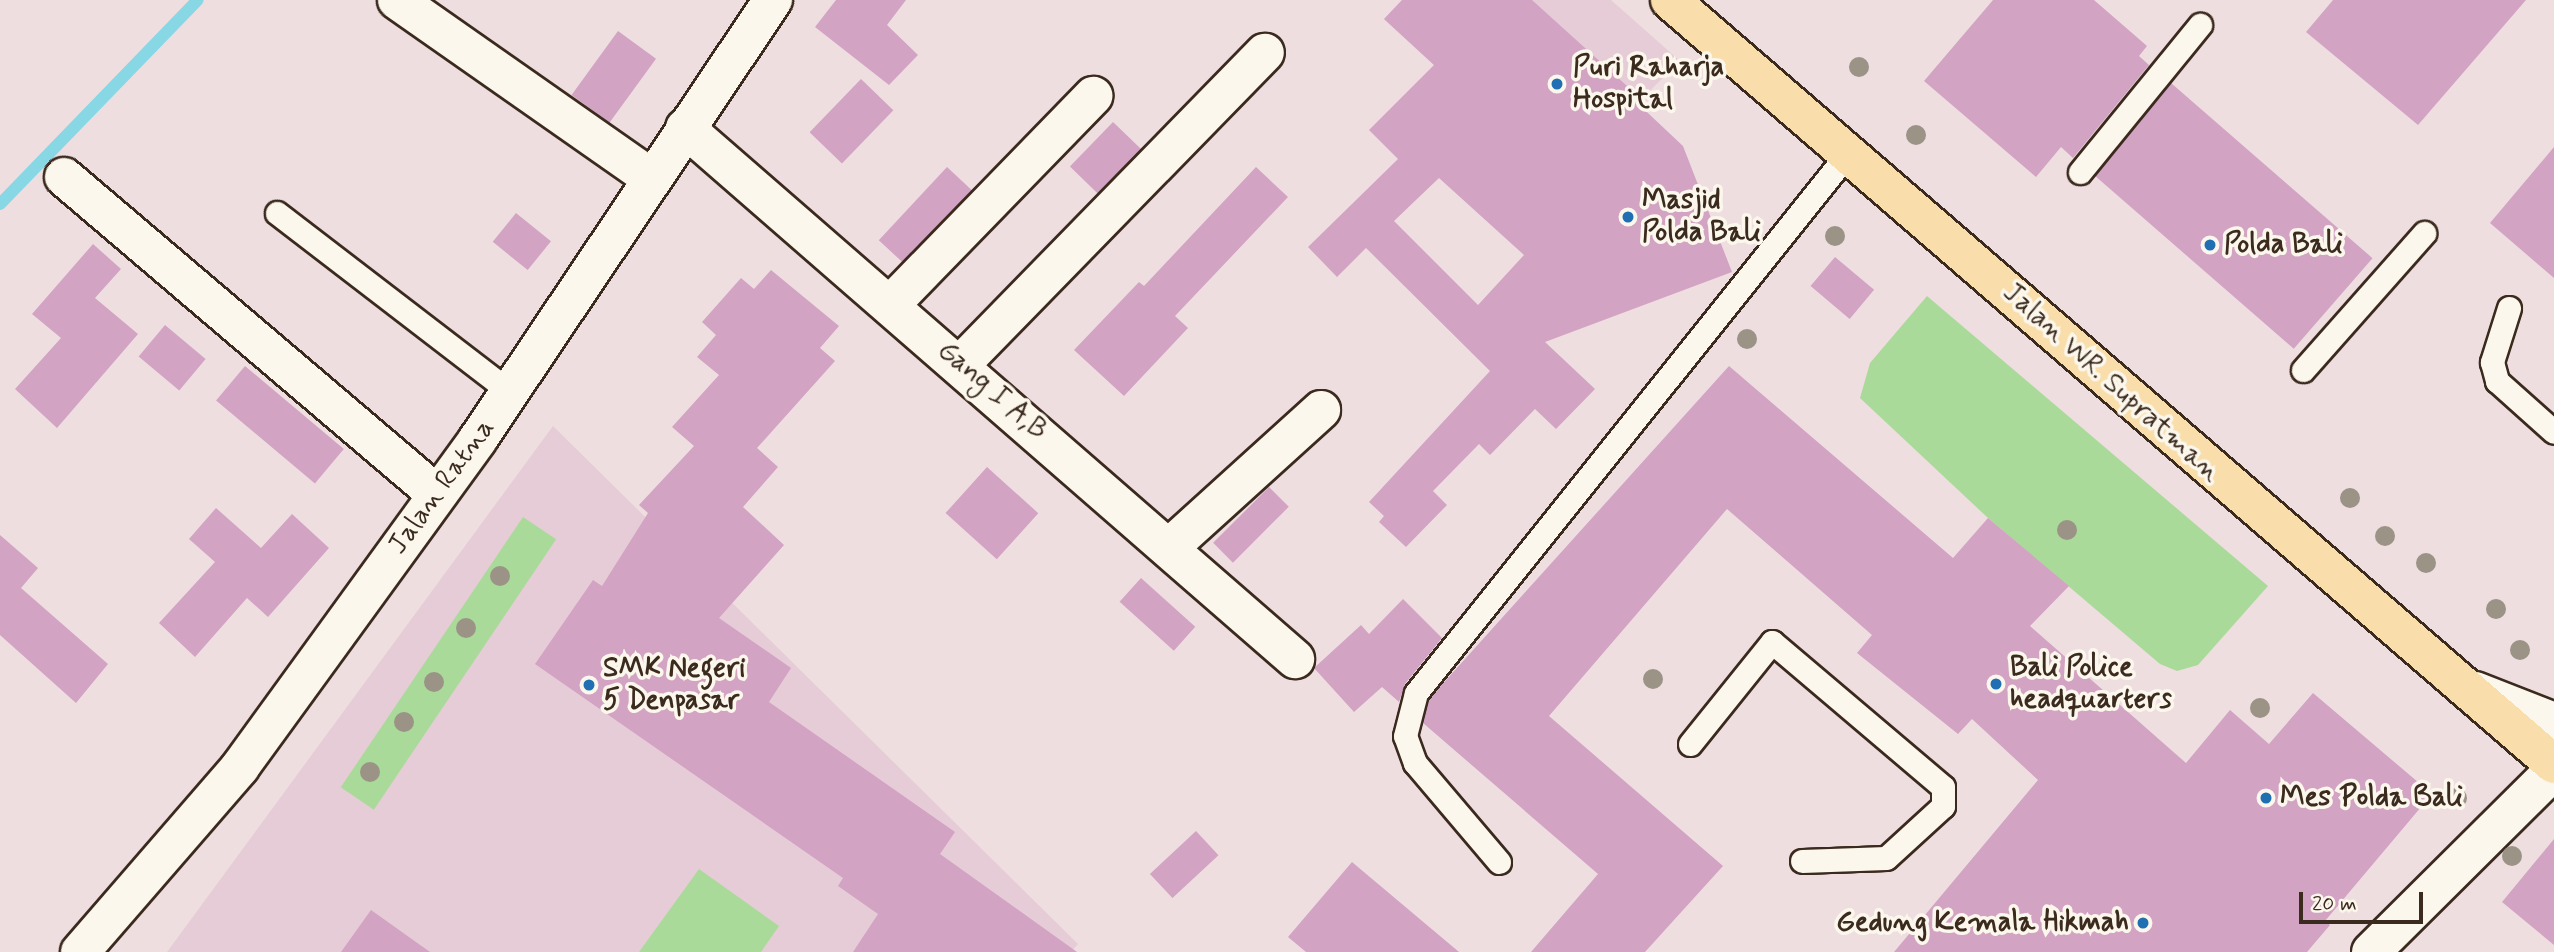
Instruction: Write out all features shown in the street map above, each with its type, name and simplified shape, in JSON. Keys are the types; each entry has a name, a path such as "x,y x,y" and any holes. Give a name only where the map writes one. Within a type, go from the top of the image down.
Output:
{"main road":[{"name":"Jalan WR. Supratman","path":"1670,0 1845,157 2470,689 2554,764"}],"street":[{"path":"397,0 650,177"},
{"name":"Jalan Ratna","path":"80,952 240,767 509,391 650,177 773,0"},
{"path":"961,364 1265,53"},
{"path":"892,303 1093,96"},
{"name":"Gang I A,B","path":"685,128 892,303 1295,659"},
{"path":"64,177 437,494"},
{"path":"1170,547 1321,410"},
{"path":"2470,689 2554,722"},
{"path":"2371,952 2554,770"}],"lane":[{"path":"2080,172 2200,25"},
{"path":"1499,863 1415,763 1405,736 1416,693 1845,157"},
{"path":"277,213 509,391"},
{"path":"2303,370 2424,233"},
{"path":"2509,308 2492,362 2497,381 2554,432"},
{"path":"1690,744 1772,642 1943,787 1943,806 1886,858 1802,861"}],"shaded area":[{"name":"Puri Raharja Hospital","path":"1402,0 1611,0 1680,61 1559,181 1384,19"},
{"name":"SMK Negeri 5 Denpasar","path":"553,426 1078,944 1071,952 167,952"}],"green space":[{"path":"1927,296 2268,586 2198,665 2177,671 2160,664 1988,518 1860,398 1870,363"},
{"path":"523,517 556,539 374,810 341,787"},
{"path":"699,869 779,926 761,952 639,952"}],"building":[{"path":"836,0 906,0 887,25 918,55 889,85 815,27"},
{"path":"1402,0 1532,0 1637,95 1633,99 1683,146 1732,272 1545,342 1595,389 1556,429 1535,409 1490,455 1479,444 1433,491 1447,505 1406,547 1379,522 1384,516 1369,502 1490,371 1366,248 1337,277 1308,247 1398,159 1369,130 1434,65 1384,19","holes":["1439,178 1524,255 1478,305 1394,221"]},
{"path":"1993,0 2094,0 2147,46 2139,56 2149,65 2073,158 2061,147 2036,177 1924,81"},
{"path":"2333,0 2526,0 2418,125 2306,32"},
{"path":"618,31 656,59 610,123 572,95"},
{"path":"861,79 893,110 842,163 810,132"},
{"path":"2171,83 2373,258 2294,349 2092,174"},
{"path":"1113,122 1141,149 1098,194 1070,167"},
{"path":"2554,147 2554,278 2490,223"},
{"path":"947,167 972,190 904,263 879,240"},
{"path":"1256,167 1288,197 1175,316 1188,328 1124,396 1074,350 1139,282 1144,286"},
{"path":"516,213 551,241 528,270 493,242"},
{"path":"93,244 121,269 95,298 138,334 57,428 15,389 61,338 32,314"},
{"path":"1835,257 1874,290 1850,319 1811,286"},
{"path":"771,270 839,326 820,348 835,361 757,448 778,467 743,507 784,545 719,618 791,668 769,702 955,832 940,854 1077,952 853,952 878,914 838,886 843,878 535,664 593,580 602,586 648,513 639,505 694,446 672,427 719,375 697,357 716,335 702,322 741,278 754,289"},
{"path":"165,325 206,359 179,390 139,356"},
{"path":"245,366 344,449 315,483 216,400"},
{"name":"Bali Police headquarters","path":"1729,366 1953,558 1988,518 2069,586 2030,626 2186,763 2230,710 2269,744 2313,693 2432,794 2325,921 2330,925 2307,952 1894,952 2038,780 1972,719 1958,734 1857,653 1872,635 1727,509 1549,716 1723,866 1645,952 1531,952 1598,874 1423,723 1429,699"},
{"path":"987,467 1038,513 997,559 946,513"},
{"path":"1269,487 1289,507 1233,563 1213,543"},
{"path":"216,508 261,548 292,514 329,548 268,617 247,598 195,657 159,623 215,562 189,539"},
{"path":"0,535 38,568 21,588 108,664 76,703 0,635"},
{"path":"1141,578 1195,627 1174,651 1120,602"},
{"path":"1403,599 1442,638 1405,684 1399,702 1382,687 1354,712 1314,668 1361,625 1369,634"},
{"path":"1196,831 1219,855 1172,898 1150,874"},
{"path":"2554,839 2554,945 2502,902"},
{"path":"1352,862 1459,952 1306,952 1288,937"},
{"path":"371,910 430,952 341,952"}],"waterway":[{"path":"0,204 198,0"}],"place":[{"name":"Puri Raharja Hospital","path":"1557,84"},
{"name":"Masjid Polda Bali","path":"1628,217"},
{"name":"Polda Bali","path":"2210,245"},
{"name":"Bali Police headquarters","path":"1996,684"},
{"name":"SMK Negeri 5 Denpasar","path":"589,685"},
{"name":"Mes Polda Bali","path":"2266,798"},
{"name":"Gedung Kemala Hikmah","path":"2143,923"}]}
